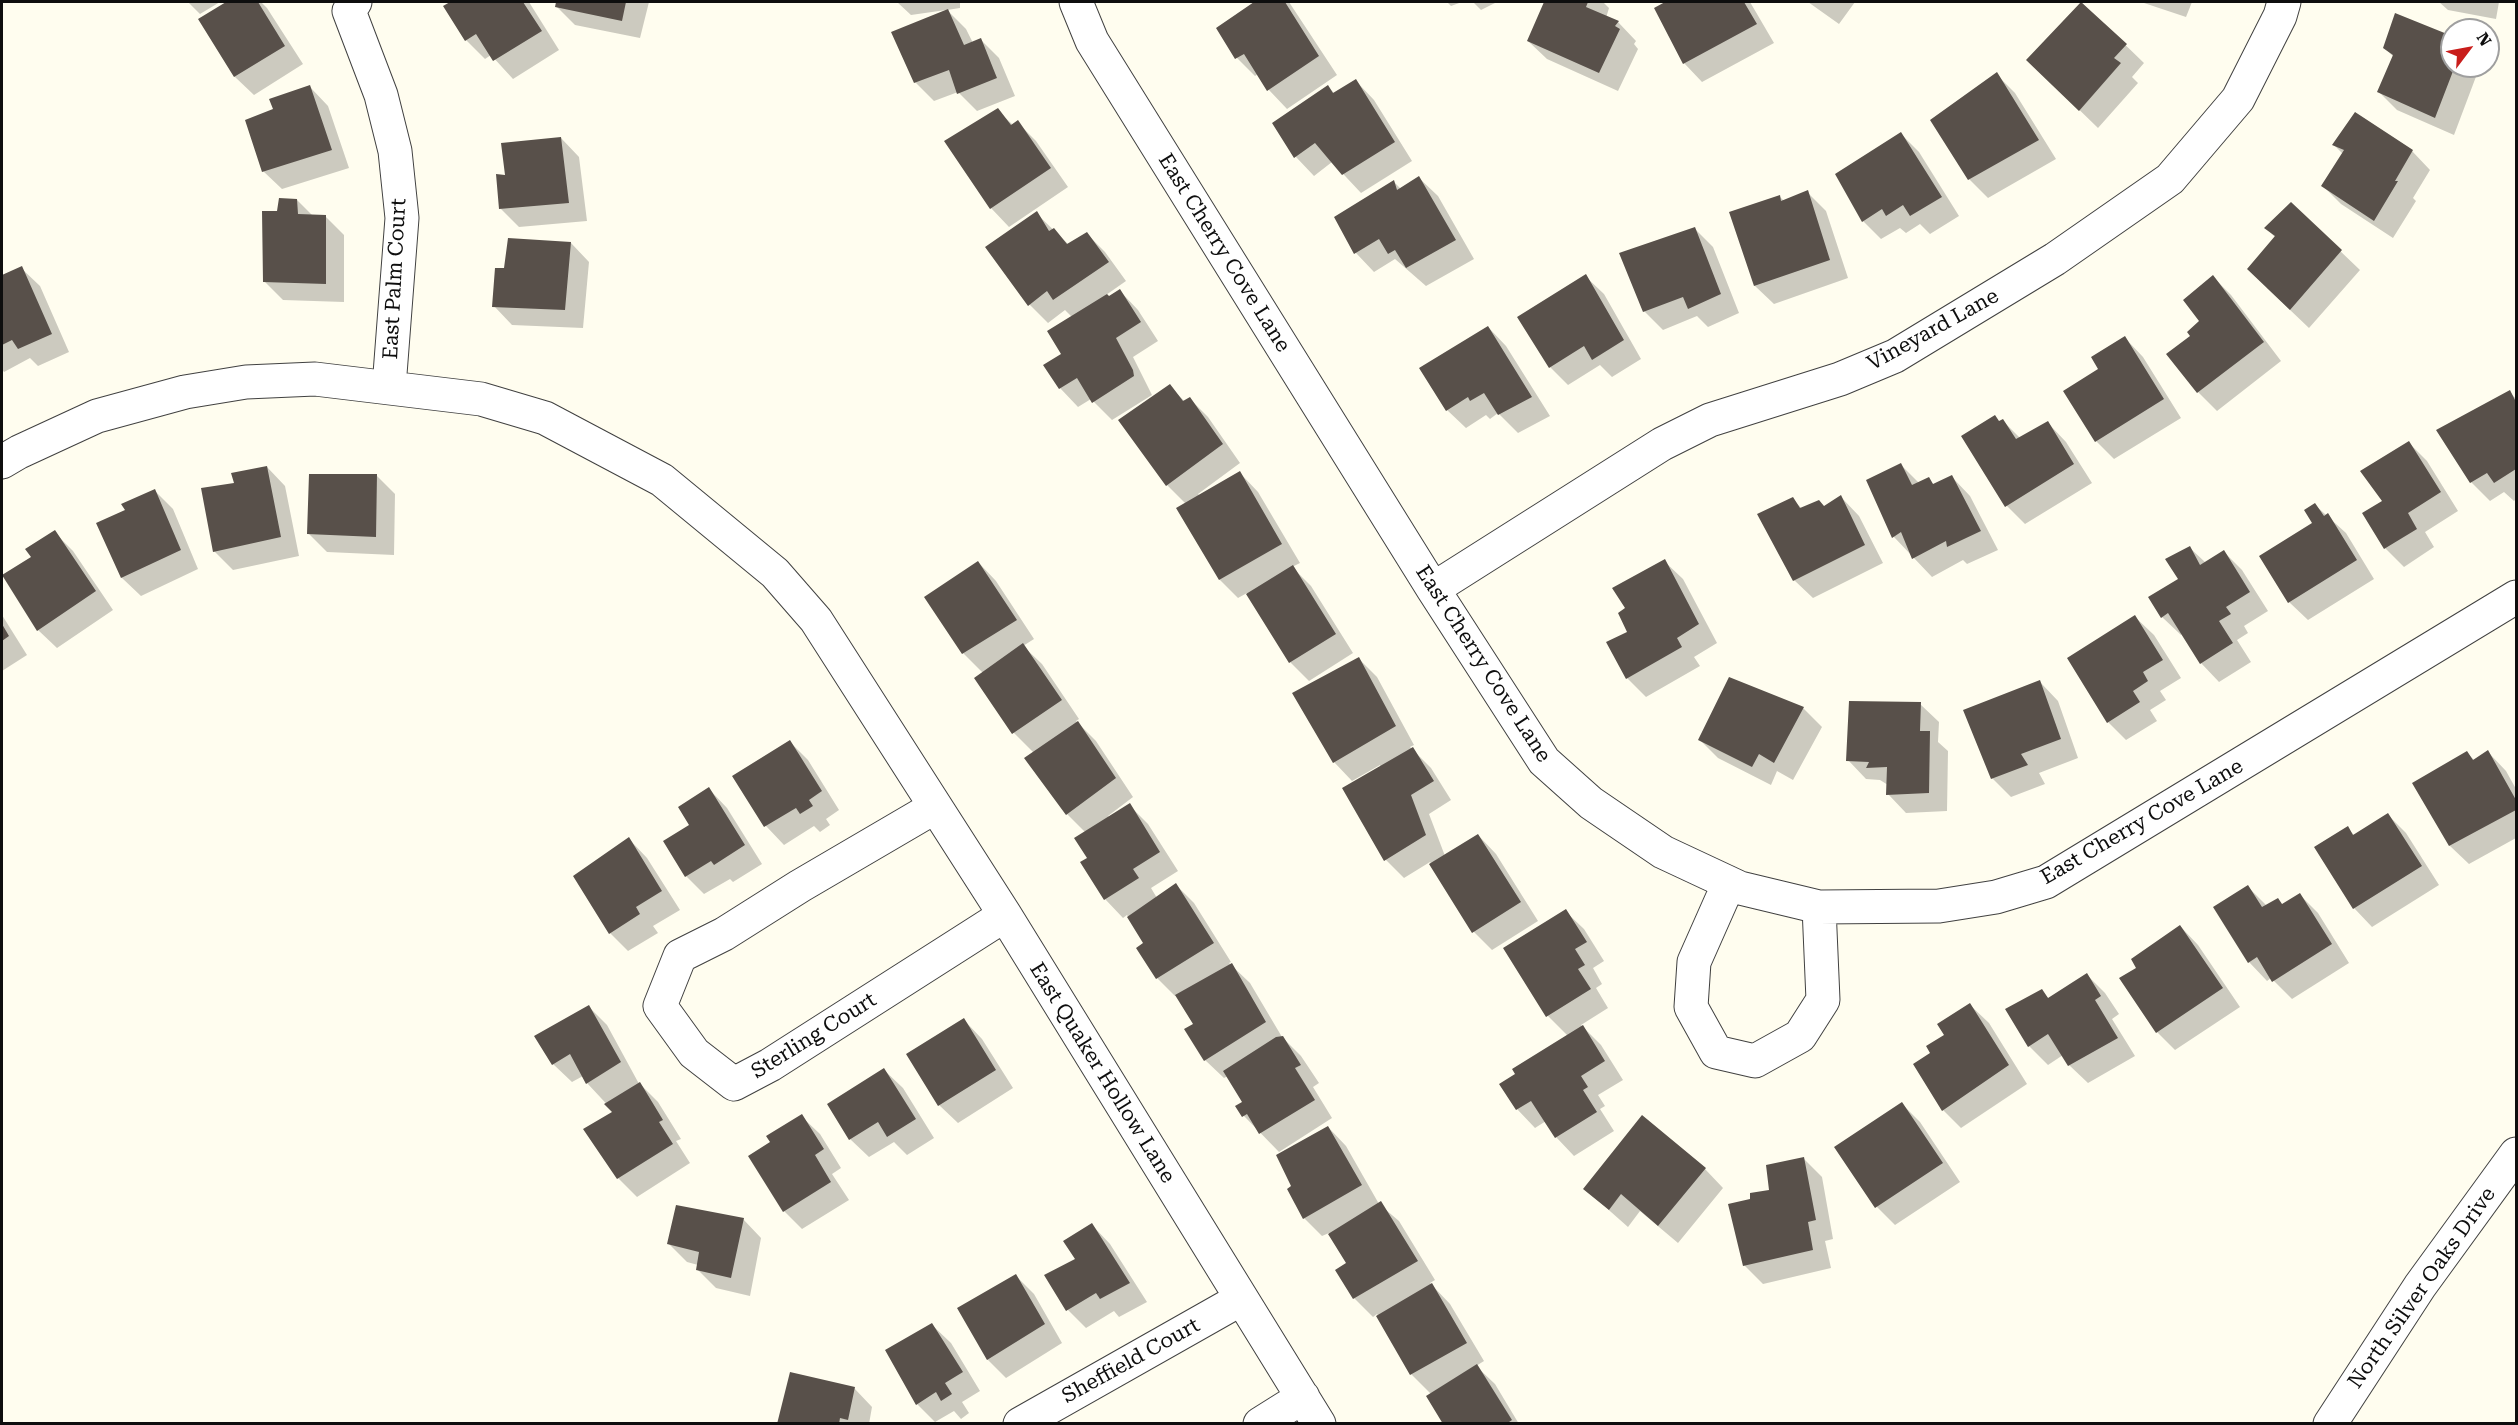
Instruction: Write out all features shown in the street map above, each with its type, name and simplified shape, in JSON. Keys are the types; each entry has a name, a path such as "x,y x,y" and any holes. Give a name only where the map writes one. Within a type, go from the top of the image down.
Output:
{"street":[{"name":"East Cherry Cove Lane","path":"1076,2 1092,41 1433,589 1544,761 1591,803 1663,852 1740,888 1819,907 1940,906 1996,897 2046,882 2517,597"},
{"name":"Vineyard Lane","path":"1433,589 1662,444 1710,420 1840,379 1894,356 2064,252 2170,178 2238,99 2280,16 2284,2"},
{"name":"East Palm Court","path":"352,3 349,11 381,95 395,151 401,207 389,387"},
{"name":"East Quaker Hollow Lane","path":"2,462 97,416 185,392 246,382 315,379 481,399 545,418 662,480 776,573 816,620 1005,915 1311,1410"},
{"name":"Sterling Court","path":"935,807 800,886 724,934 680,956 660,1006 694,1053 734,1084 770,1065 1005,915"},
{"path":"1729,883 1694,962 1693,974 1691,1007 1716,1052 1755,1061 1800,1036 1823,1000 1819,907"},
{"name":"North Silver Oaks Drive","path":"2330,1424 2420,1286 2517,1154"},
{"name":"Sheffield Court","path":"1020,1424 1241,1299"},
{"path":"1260,1424 1311,1410"}],"building":[{"path":"226,2 258,2 285,46 234,77 198,19"},
{"path":"450,2 523,2 542,31 493,61 476,34 465,41 443,6"},
{"path":"556,2 626,2 622,21 555,7"},
{"path":"1254,2 1285,2 1319,56 1267,91 1244,54 1235,59 1216,28"},
{"path":"1544,2 1588,2 1586,7 1619,21 1615,26 1620,29 1599,73 1527,41"},
{"path":"1665,2 1744,2 1757,24 1683,64 1654,8"},
{"path":"2081,2 2127,44 2114,58 2121,63 2079,111 2026,60"},
{"path":"948,9 964,45 981,38 997,78 957,94 949,70 914,83 891,32"},
{"path":"2395,13 2440,31 2440,78 2450,78 2435,118 2377,92 2393,55 2383,48"},
{"path":"1997,72 2039,140 1968,180 1930,120"},
{"path":"1356,79 1395,142 1342,175 1315,143 1294,158 1272,123 1328,85 1333,93"},
{"path":"310,85 332,150 262,172 245,120 273,109 269,99"},
{"path":"998,108 1011,125 1018,120 1051,168 990,209 944,141"},
{"path":"2355,112 2413,150 2374,221 2321,186 2344,150 2332,145"},
{"path":"1901,132 1942,197 1910,216 1903,205 1886,216 1882,209 1862,222 1835,174"},
{"path":"561,137 569,203 499,209 496,174 505,175 501,143"},
{"path":"1419,176 1456,240 1406,268 1395,250 1388,254 1379,239 1354,254 1334,217 1394,180 1397,190"},
{"path":"1808,190 1830,260 1754,286 1729,212 1780,195 1781,201"},
{"path":"279,198 297,199 298,214 326,215 326,284 263,282 262,211 277,211"},
{"path":"2291,202 2342,250 2290,310 2247,269 2275,236 2264,228"},
{"path":"1037,211 1049,231 1054,228 1067,244 1087,232 1109,262 1053,300 1047,291 1028,306 985,247"},
{"path":"1695,227 1721,294 1688,309 1683,297 1643,312 1619,253"},
{"path":"508,238 571,242 565,310 492,307 495,268 504,268"},
{"path":"22,266 52,334 18,349 12,340 2,345 2,275"},
{"path":"1586,274 1624,340 1592,360 1584,346 1549,368 1517,317"},
{"path":"2213,275 2264,342 2197,393 2166,354 2190,336 2187,332 2199,321 2183,300"},
{"path":"1120,289 1141,322 1116,338 1134,376 1092,403 1077,378 1059,389 1043,365 1061,354 1047,331 1107,294 1109,296"},
{"path":"1488,326 1532,397 1498,415 1484,393 1470,401 1468,397 1446,411 1419,368"},
{"path":"2125,336 2164,399 2095,442 2063,391 2098,369 2091,357"},
{"path":"1170,384 1183,401 1190,397 1223,444 1166,486 1118,420"},
{"path":"2510,390 2516,402 2516,469 2494,483 2487,473 2470,483 2436,430"},
{"path":"1995,415 1999,421 2003,419 2016,439 2048,421 2074,464 2005,507 1961,436"},
{"path":"2409,441 2441,492 2408,513 2417,529 2384,549 2362,513 2382,501 2360,471"},
{"path":"1901,463 1912,485 1929,477 1933,484 1952,475 1981,531 1947,547 1946,541 1912,559 1901,532 1892,538 1866,480"},
{"path":"267,466 281,537 213,552 201,488 234,483 231,473"},
{"path":"1240,471 1282,544 1219,580 1176,508"},
{"path":"309,474 377,474 376,537 307,534"},
{"path":"155,489 181,550 121,578 96,523 125,510 121,504"},
{"path":"1841,495 1865,545 1793,581 1757,514 1793,497 1800,508 1819,500 1824,506"},
{"path":"2315,503 2324,516 2328,513 2357,560 2288,603 2259,556 2312,523 2304,510"},
{"path":"55,530 96,591 37,631 2,575 31,557 25,549"},
{"path":"2190,546 2200,565 2224,550 2250,592 2226,607 2231,614 2219,621 2233,643 2200,664 2168,613 2161,618 2148,597 2178,579 2165,559"},
{"path":"1665,559 1699,624 1677,638 1682,647 1626,679 1606,642 1627,632 1618,613 1625,608 1612,588"},
{"path":"978,561 1017,620 962,654 924,597"},
{"path":"1293,565 1336,634 1289,663 1246,594"},
{"path":"2135,615 2163,660 2143,672 2148,681 2133,691 2140,702 2107,723 2067,658"},
{"path":"2,624 9,636 2,641"},
{"path":"1023,643 1062,700 1012,734 974,678"},
{"path":"1359,657 1396,726 1333,763 1292,693"},
{"path":"1729,677 1804,707 1774,763 1759,754 1752,767 1698,740"},
{"path":"2040,680 2061,739 2021,754 2028,765 1991,779 1963,710"},
{"path":"1849,701 1921,702 1920,731 1930,731 1929,793 1886,795 1887,767 1866,768 1869,762 1846,761"},
{"path":"1078,721 1116,778 1066,815 1024,758"},
{"path":"790,740 822,791 809,800 813,806 800,814 796,808 764,827 732,776"},
{"path":"1413,747 1434,781 1411,795 1426,835 1384,861 1342,788"},
{"path":"2488,750 2516,800 2516,810 2449,846 2412,783 2467,751 2473,760"},
{"path":"709,787 745,845 714,865 711,861 685,877 663,841 689,825 678,807"},
{"path":"1130,803 1160,852 1133,869 1139,878 1104,900 1080,862 1087,858 1074,838"},
{"path":"2388,813 2422,866 2353,909 2314,847 2348,826 2353,835"},
{"path":"1478,834 1521,902 1472,933 1429,864"},
{"path":"629,837 662,891 636,907 640,914 609,934 573,876"},
{"path":"1176,883 1214,943 1156,979 1136,948 1143,943 1127,917"},
{"path":"2248,885 2262,907 2278,898 2282,904 2300,893 2332,944 2272,982 2257,957 2248,963 2213,907"},
{"path":"1566,909 1587,942 1575,949 1585,965 1578,969 1591,989 1546,1017 1503,948"},
{"path":"2180,925 2223,988 2156,1033 2119,978 2136,968 2131,959"},
{"path":"1232,963 1266,1022 1204,1061 1184,1029 1193,1024 1175,995"},
{"path":"2087,973 2101,996 2095,1000 2118,1038 2068,1066 2048,1034 2028,1047 2005,1009 2042,989 2048,998"},
{"path":"1970,1003 2009,1065 1942,1111 1913,1064 1930,1053 1926,1046 1944,1035 1937,1024"},
{"path":"589,1005 621,1062 586,1084 570,1054 552,1065 534,1036"},
{"path":"964,1018 996,1070 938,1106 906,1054"},
{"path":"1583,1025 1605,1061 1581,1076 1588,1087 1583,1090 1597,1112 1555,1138 1531,1101 1516,1110 1499,1084 1515,1074 1512,1069"},
{"path":"1283,1036 1301,1065 1295,1068 1315,1100 1259,1134 1247,1114 1242,1117 1235,1106 1242,1102 1223,1071 1276,1037"},
{"path":"884,1068 916,1119 887,1137 878,1122 849,1140 827,1104"},
{"path":"640,1082 663,1120 659,1122 673,1144 617,1179 583,1129 612,1112 604,1104"},
{"path":"1902,1102 1943,1163 1875,1208 1834,1147"},
{"path":"802,1114 824,1149 815,1155 831,1182 783,1212 748,1156 770,1142 766,1136"},
{"path":"1642,1115 1706,1168 1658,1226 1621,1194 1609,1210 1583,1189"},
{"path":"1328,1126 1362,1185 1303,1219 1287,1189 1291,1186 1276,1155"},
{"path":"1804,1157 1816,1220 1808,1222 1813,1250 1743,1266 1728,1204 1750,1199 1750,1193 1769,1190 1766,1165"},
{"path":"1381,1201 1418,1261 1353,1299 1335,1270 1346,1263 1328,1234"},
{"path":"676,1205 744,1218 731,1278 696,1270 699,1252 667,1244"},
{"path":"1092,1223 1130,1283 1100,1299 1096,1293 1066,1311 1044,1275 1075,1259 1063,1241"},
{"path":"1016,1274 1045,1324 987,1360 957,1308"},
{"path":"1432,1283 1467,1343 1410,1375 1376,1316"},
{"path":"932,1323 963,1372 945,1383 952,1394 941,1401 936,1392 916,1405 885,1350"},
{"path":"1477,1364 1512,1420 1506,1424 1443,1424 1426,1396"},
{"path":"790,1372 855,1387 848,1420 840,1418 839,1424 777,1424"}]}
